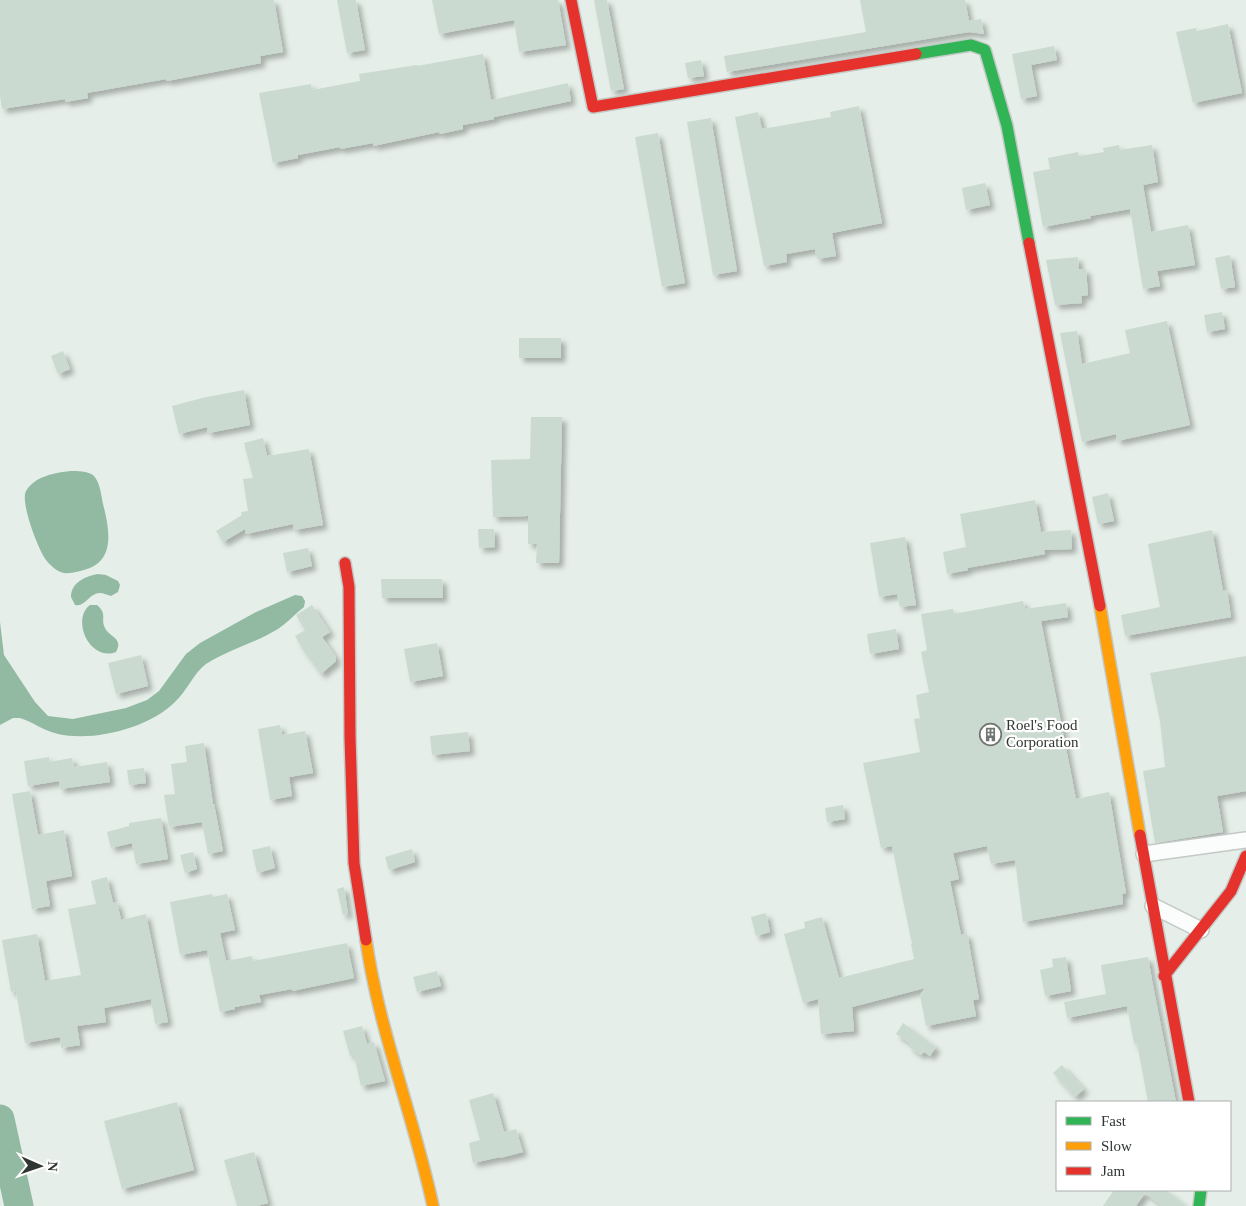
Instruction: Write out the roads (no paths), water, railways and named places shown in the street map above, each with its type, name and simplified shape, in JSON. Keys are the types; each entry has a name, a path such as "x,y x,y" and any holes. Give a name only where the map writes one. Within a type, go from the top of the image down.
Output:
{"street":[{"path":"571,0 593,107 971,45 984,50 1007,126 1099,603 1164,976 1189,1101"},
{"path":"345,563 349,587 350,737 354,863 367,949 389,1048 433,1206"},
{"path":"1144,854 1246,840"},
{"path":"1164,976 1231,891 1246,856"},
{"path":"1153,906 1201,930"},
{"path":"1199,1206 1201,1191"}],"waterway":[{"path":"0,1119 19,1206"}],"place":[{"name":"Roel's Food Corporation","path":"990,734"}]}
